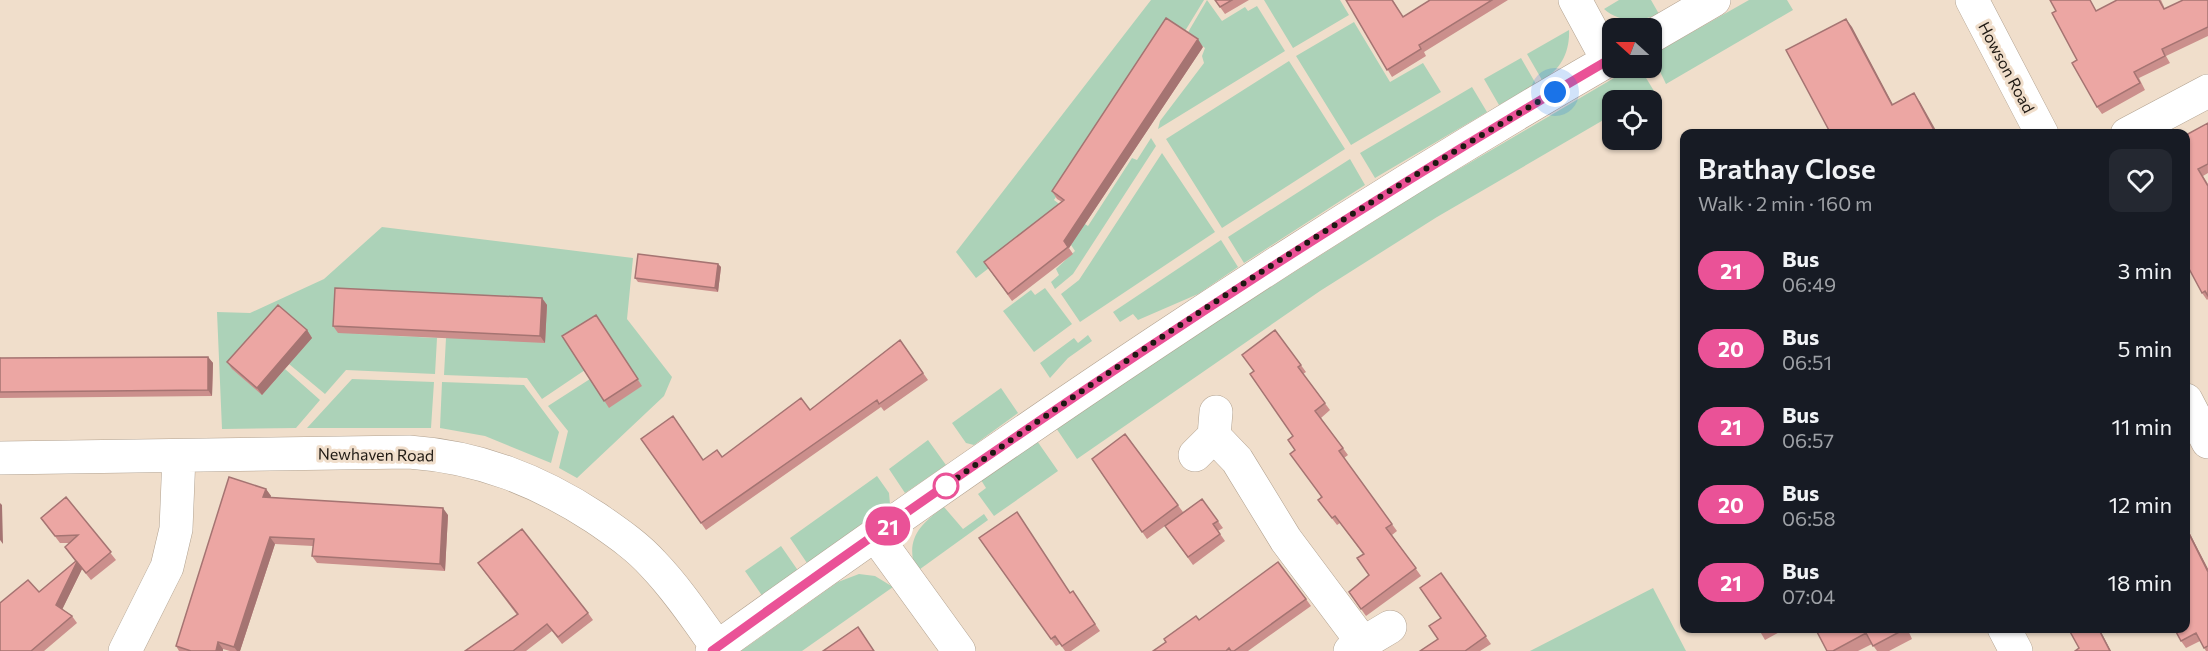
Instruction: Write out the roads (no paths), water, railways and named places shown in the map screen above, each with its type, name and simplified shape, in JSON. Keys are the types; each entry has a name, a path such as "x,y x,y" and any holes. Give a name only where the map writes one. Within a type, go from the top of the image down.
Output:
{"street":[{"path":"1575,0 1602,46"},
{"path":"1662,30 1714,0"},
{"name":"Howson Road","path":"1972,0 2039,129"},
{"path":"715,649 1036,421 1251,279 1431,166 1602,65"},
{"path":"2136,129 2208,91"},
{"path":"2190,408 2208,442"},
{"path":"1208,435 1237,460 1286,540 1368,641"},
{"name":"Newhaven Road","path":"0,458 409,452 458,458 506,471 566,499 634,545 667,579 715,649"},
{"path":"126,651 167,567 176,529 179,456"},
{"path":"875,535 959,651"},
{"path":"2007,633 2016,651"}]}
